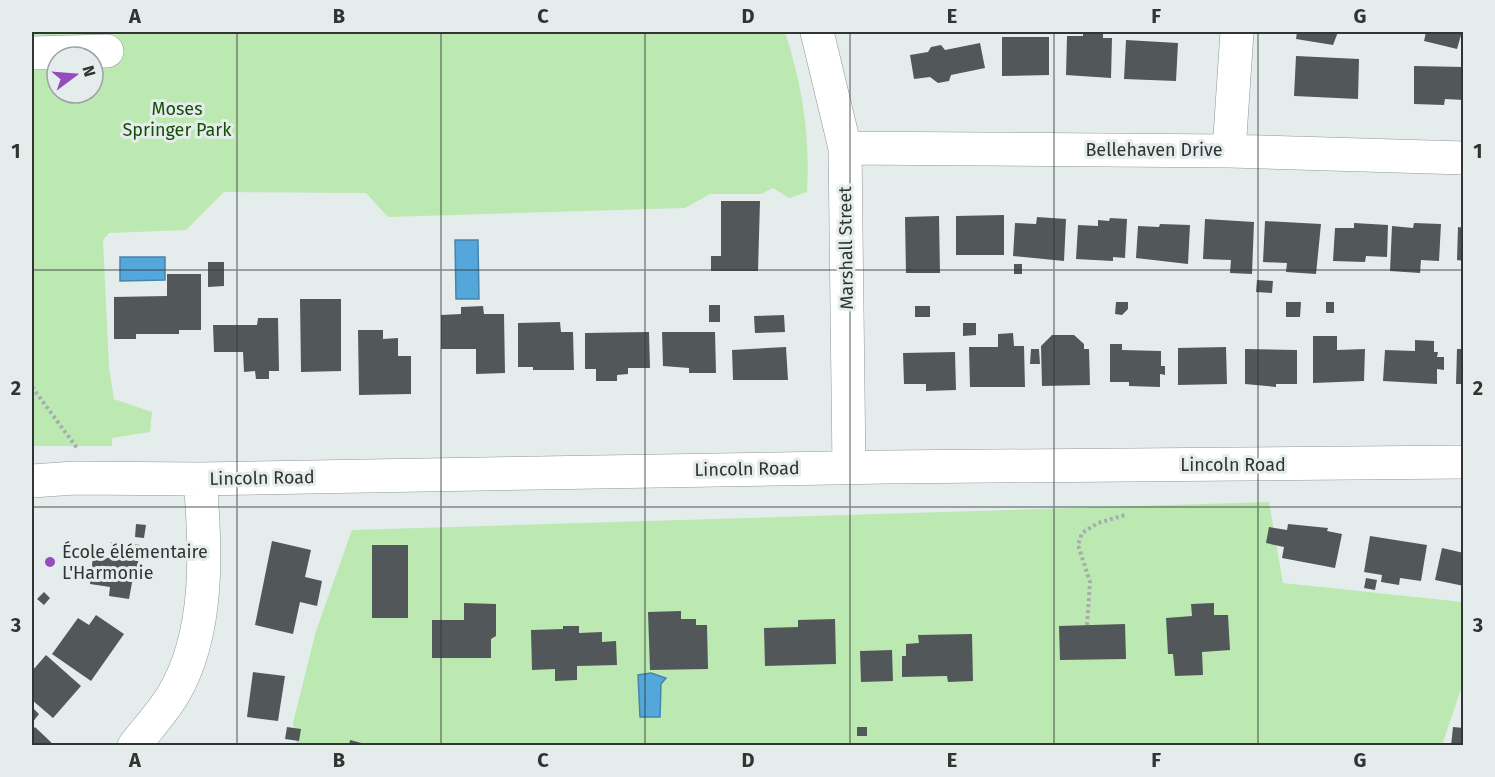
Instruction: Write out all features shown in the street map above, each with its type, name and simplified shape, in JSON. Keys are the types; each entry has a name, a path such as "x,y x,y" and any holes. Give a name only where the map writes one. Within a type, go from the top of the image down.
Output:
{"street":[{"name":"Marshall Street","path":"817,32 845,148 849,468"},
{"path":"1229,151 1237,32"},
{"path":"32,53 107,51"},
{"name":"Bellehaven Drive","path":"845,148 1229,151 1464,158"},
{"name":"Lincoln Road","path":"32,481 75,478 200,479 849,468 1464,462"},
{"path":"134,746 173,694 188,660 199,620 203,573 200,479"}],"path":[{"path":"32,387 76,448"},
{"path":"1088,625 1090,582 1078,545 1082,532 1098,523 1125,515"}],"green space":[{"name":"Moses Springer Park","path":"32,32 785,32 801,92 808,171 807,192 789,198 773,188 761,194 710,194 685,208 388,217 366,193 224,192 186,230 109,233 103,240 109,368 114,399 152,412 150,432 112,438 112,446 32,446"},
{"path":"1269,502 1283,583 1463,602 1463,683 1442,745 297,746 293,723 316,631 352,530"}],"water":[{"path":"455,240 478,240 479,299 456,299"},
{"path":"120,257 165,257 165,280 120,281"},
{"path":"651,673 666,678 661,684 660,717 640,717 638,675"}],"building":[{"path":"1083,32 1103,32 1103,38 1112,38 1111,78 1066,75 1067,36 1083,36"},
{"path":"1297,32 1338,32 1333,45 1296,39"},
{"path":"1426,32 1462,32 1457,49 1424,41"},
{"path":"1002,37 1049,37 1049,75 1002,76"},
{"path":"1126,40 1178,43 1176,81 1124,79"},
{"path":"980,43 985,68 951,75 949,81 938,83 930,77 914,79 910,55 928,52 931,47 941,45 945,50"},
{"path":"1296,56 1359,59 1358,99 1294,96"},
{"path":"1414,66 1464,67 1464,100 1445,99 1444,105 1414,104"},
{"path":"721,201 760,201 758,271 711,271 711,256 721,256"},
{"path":"1004,215 1004,255 956,255 956,216"},
{"path":"939,216 940,273 906,273 905,217"},
{"path":"1037,217 1066,219 1064,261 1013,256 1015,223 1036,224"},
{"path":"1110,218 1127,219 1125,258 1113,257 1113,261 1076,259 1078,225 1098,226 1098,220 1109,221"},
{"path":"1205,219 1254,222 1252,274 1230,273 1231,260 1203,259"},
{"path":"1265,221 1321,224 1316,274 1286,272 1287,263 1263,262"},
{"path":"1354,223 1388,225 1387,257 1366,256 1365,262 1333,261 1335,228 1354,228"},
{"path":"1414,223 1441,224 1439,261 1421,260 1420,273 1390,271 1392,226 1413,228"},
{"path":"1160,224 1190,225 1188,264 1136,258 1138,226 1159,227"},
{"path":"1458,227 1464,228 1464,261 1457,260"},
{"path":"208,262 224,262 224,286 208,287"},
{"path":"1014,264 1022,264 1022,274 1014,274"},
{"path":"167,274 201,274 201,330 179,330 179,334 136,334 136,339 114,339 114,297 167,296"},
{"path":"1257,280 1273,281 1272,293 1256,292"},
{"path":"300,299 341,299 341,371 301,372"},
{"path":"1116,302 1128,302 1128,309 1122,315 1115,314"},
{"path":"1286,302 1301,302 1300,317 1286,317"},
{"path":"1326,302 1334,302 1334,313 1326,313"},
{"path":"709,305 720,305 720,322 709,322"},
{"path":"483,306 484,314 504,314 505,373 476,374 476,349 441,349 441,315 461,314 461,307"},
{"path":"915,306 930,306 930,317 915,317"},
{"path":"784,315 785,332 755,333 754,316"},
{"path":"258,318 278,318 279,371 269,371 269,379 256,379 255,371 244,372 243,352 214,352 213,325 257,325"},
{"path":"560,322 561,332 573,332 574,370 533,370 533,367 518,367 518,323"},
{"path":"963,323 976,323 976,335 963,336"},
{"path":"358,330 383,330 383,339 398,338 398,356 411,356 411,394 359,395"},
{"path":"649,332 650,368 628,368 628,374 617,375 617,381 596,381 596,369 585,369 585,333"},
{"path":"662,332 715,332 716,373 689,373 689,368 663,366"},
{"path":"1013,333 1014,346 1024,346 1025,387 970,387 969,347 998,347 998,334"},
{"path":"1052,335 1074,335 1084,344 1084,349 1089,349 1090,385 1042,386 1041,346"},
{"path":"1313,336 1337,336 1337,350 1365,349 1364,381 1313,383"},
{"path":"1415,340 1434,341 1434,352 1438,352 1437,357 1444,357 1444,370 1437,369 1437,384 1383,381 1385,350 1415,351"},
{"path":"1110,344 1122,344 1122,350 1161,351 1161,366 1165,366 1165,375 1160,374 1160,387 1129,386 1129,382 1110,382"},
{"path":"786,347 788,380 733,380 732,350"},
{"path":"1226,347 1227,384 1178,385 1178,348"},
{"path":"1031,349 1039,349 1040,364 1030,364"},
{"path":"1245,349 1297,350 1297,384 1276,384 1276,387 1245,384"},
{"path":"1457,349 1464,349 1464,384 1456,384"},
{"path":"955,352 956,390 926,391 926,384 904,384 903,353"},
{"path":"136,524 146,525 144,538 135,537"},
{"path":"1288,524 1328,528 1327,531 1342,534 1335,568 1282,558 1284,547 1266,543 1269,527 1287,530"},
{"path":"1370,536 1427,545 1421,581 1400,578 1399,585 1381,582 1382,575 1364,572"},
{"path":"272,541 311,550 305,577 322,581 317,606 300,602 293,634 255,625"},
{"path":"111,542 140,545 137,572 134,572 129,599 109,596 110,587 90,584 93,556 109,558"},
{"path":"372,545 408,545 408,618 372,618"},
{"path":"1442,548 1464,553 1464,586 1435,580"},
{"path":"1366,578 1377,580 1375,590 1364,588"},
{"path":"44,592 50,598 44,605 37,599"},
{"path":"464,603 496,604 496,636 491,639 491,658 432,658 432,620 464,620"},
{"path":"1214,603 1214,615 1228,615 1230,650 1202,652 1203,675 1175,676 1173,654 1168,654 1166,618 1192,616 1191,604"},
{"path":"681,611 681,619 696,619 696,625 707,625 708,669 650,670 648,612"},
{"path":"96,615 124,634 91,681 52,654 78,618 89,625"},
{"path":"835,619 836,664 765,666 764,628 798,627 798,620"},
{"path":"1125,624 1126,659 1060,660 1059,626"},
{"path":"563,626 579,626 579,633 602,632 602,642 616,641 617,665 577,666 577,680 555,681 555,669 532,670 531,630 563,629"},
{"path":"972,634 973,681 948,682 947,676 902,677 902,656 906,656 906,644 919,643 918,635"},
{"path":"892,650 893,681 861,682 860,651"},
{"path":"46,655 81,686 53,718 32,700 32,671"},
{"path":"253,672 285,676 278,721 247,717"},
{"path":"32,707 39,714 32,723"},
{"path":"35,727 55,746 32,746 32,731"},
{"path":"287,727 301,729 299,741 285,739"},
{"path":"857,727 867,727 867,736 857,736"},
{"path":"1453,727 1464,728 1464,746 1451,746"},
{"path":"350,740 369,745 369,746 349,746"}],"place":[{"name":"École élémentaire L'Harmonie","path":"50,562"}]}
